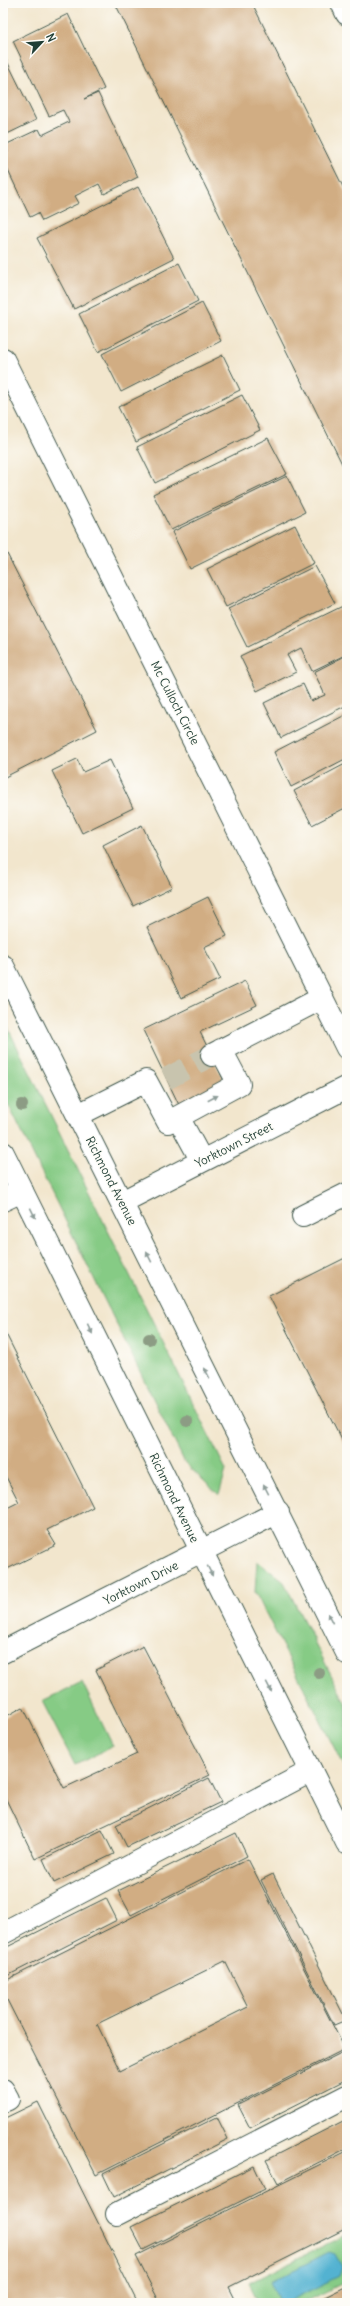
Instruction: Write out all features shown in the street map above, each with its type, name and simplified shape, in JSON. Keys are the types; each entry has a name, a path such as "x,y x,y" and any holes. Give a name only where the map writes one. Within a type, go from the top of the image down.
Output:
{"main road":[{"path":"342,3 347,14"},
{"name":"Mc Culloch Circle","path":"3,359 347,1048"},
{"name":"Richmond Avenue","path":"3,966 278,1512 347,1653"},
{"path":"78,1115 146,1081 158,1083 168,1122 239,1084 217,1053 322,998"},
{"name":"Yorktown Street","path":"122,1202 347,1087"},
{"path":"178,1116 202,1161"},
{"name":"Richmond Avenue","path":"3,1153 12,1195 201,1552 347,1843"},
{"path":"303,1216 347,1194"},
{"name":"Yorktown Drive","path":"3,1652 278,1512"},
{"path":"3,1932 311,1771"},
{"path":"3,2090 8,2099 3,2102"},
{"path":"117,2214 347,2096"}],"green space":[{"path":"3,1018 226,1470 219,1495 185,1463 3,1094"},
{"path":"257,1561 284,1582 347,1706 347,1773 255,1592"},
{"path":"82,1682 113,1746 75,1765 42,1701"},
{"path":"345,2235 347,2239 347,2281 303,2303 259,2303 249,2283"}],"water":[{"path":"329,2252 335,2254 342,2267 339,2276 285,2303 280,2303 270,2282"}],"building":[{"path":"115,3 252,3 347,195 347,474"},
{"path":"68,14 104,89 84,99 98,93 138,177 104,194 99,184 75,196 79,203 42,221 38,213 30,217 3,160 3,155 8,152 5,145 39,129 42,135 69,122 63,110 49,116 13,41"},
{"path":"3,53 36,120 3,136"},
{"path":"138,187 174,258 74,309 37,238"},
{"path":"179,263 198,301 98,352 79,314"},
{"path":"202,303 221,341 121,392 102,354"},
{"path":"223,355 240,390 136,442 118,407"},
{"path":"242,395 260,430 155,483 137,447"},
{"path":"268,438 287,474 171,530 153,494"},
{"path":"287,476 305,512 190,569 172,532"},
{"path":"295,525 314,563 226,607 207,569"},
{"path":"3,546 97,730 3,778"},
{"path":"315,566 335,603 247,647 228,609"},
{"path":"347,604 347,654 312,671 301,648 287,655 296,672 257,691 240,656"},
{"path":"347,655 347,705 281,738 264,703 303,684 311,701 325,695 314,672"},
{"path":"347,714 347,758 291,787 274,752"},
{"path":"77,759 83,772 110,760 133,808 82,833 52,771"},
{"path":"347,763 347,807 312,825 294,791"},
{"path":"142,825 172,887 133,906 103,845"},
{"path":"208,897 227,936 204,947 220,979 181,998 147,927"},
{"path":"245,981 257,1005 200,1032 226,1085 180,1107 143,1030"},
{"path":"347,1257 347,1450 269,1296"},
{"path":"3,1328 93,1507 47,1530 56,1545 3,1571 3,1510 19,1502 3,1471"},
{"path":"143,1646 210,1775 35,1859 3,1793 3,1718 23,1707 64,1788 137,1754 96,1670"},
{"path":"209,1778 221,1802 127,1847 116,1825"},
{"path":"102,1830 114,1854 54,1883 43,1859"},
{"path":"236,1833 247,1856 131,1915 118,1891"},
{"path":"248,1859 345,2049 96,2175 3,1992 3,1982","holes":["225,1961 248,2007 120,2071 97,2024"]},
{"path":"273,1874 346,2020 334,2025 261,1880"},
{"path":"106,1898 117,1920 5,1977 3,1949"},
{"path":"345,2051 347,2055 347,2079 250,2128 238,2105"},
{"path":"38,2102 138,2303 3,2303 3,2119"},
{"path":"217,2117 228,2139 114,2197 103,2174"},
{"path":"347,2119 347,2148 278,2183 266,2160"},
{"path":"347,2151 347,2228 229,2287 237,2303 160,2303 136,2256"},
{"path":"254,2166 265,2189 143,2250 131,2227"},
{"path":"347,2286 347,2303 313,2303"}],"tunnel":[{"path":"166,1079 212,1055"}]}
